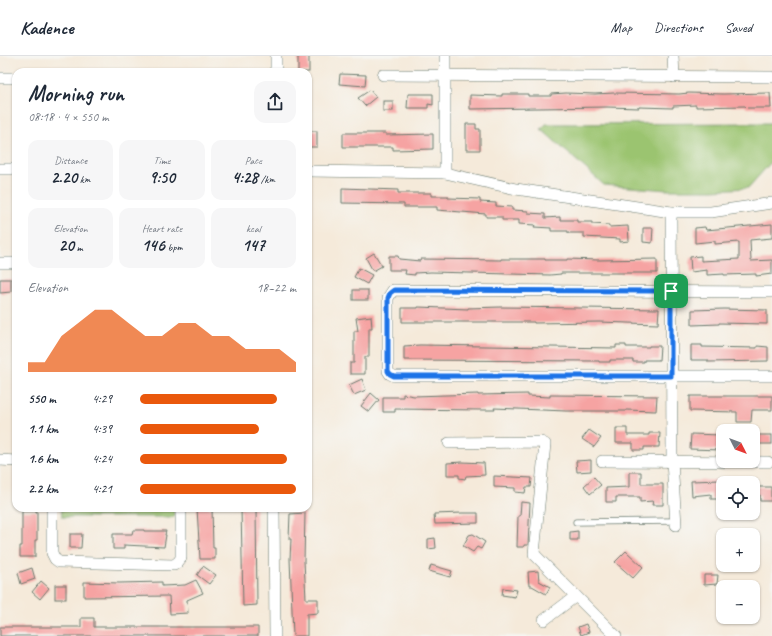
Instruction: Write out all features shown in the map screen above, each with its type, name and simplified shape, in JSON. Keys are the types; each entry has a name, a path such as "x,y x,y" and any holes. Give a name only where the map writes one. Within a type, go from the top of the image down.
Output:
{"street":[{"path":"276,56 276,68"},
{"path":"445,56 445,173"},
{"path":"674,56 674,77"},
{"path":"383,75 772,77"},
{"path":"0,78 12,78"},
{"path":"0,169 12,169"},
{"path":"312,171 445,173 516,189 671,212 711,212 772,202"},
{"path":"671,212 672,461 676,523"},
{"path":"0,263 12,263"},
{"path":"772,292 394,290 390,293 388,298 388,371 394,376 772,376"},
{"path":"449,443 541,442 545,444 534,554 616,636"},
{"path":"0,460 12,461"},
{"path":"602,461 768,462"},
{"path":"52,512 52,553 55,559 59,562 174,564 181,558 181,512"},
{"path":"274,512 275,636"},
{"path":"544,620 576,596"}],"lane":[{"path":"576,522 676,523"}],"green space":[{"path":"772,123 772,161 748,188 712,190 667,190 604,185 541,129 546,124"},
{"path":"61,512 174,512 174,517 62,517"}],"building":[{"path":"298,56 309,56 309,68 298,68"},
{"path":"340,74 366,75 365,86 339,84"},
{"path":"370,90 376,97 365,106 358,98"},
{"path":"770,93 771,108 747,108 745,106 696,107 696,105 673,106 673,108 607,107 470,109 470,95 502,96 502,94 528,94 528,96 551,96 551,94"},
{"path":"408,94 433,94 433,105 428,104 428,108 407,108"},
{"path":"383,101 393,101 393,111 383,111"},
{"path":"466,124 476,124 476,129 480,129 480,150 466,150"},
{"path":"312,131 317,131 317,147 312,147"},
{"path":"343,133 386,133 386,135 433,134 433,149 393,150 393,147 343,147"},
{"path":"342,188 398,190 398,193 431,193 431,196 480,199 480,202 496,203 496,206 512,207 512,210 545,214 545,218 560,217 560,220 592,222 592,224 609,225 609,227 628,226 629,241 620,242 620,239 584,237 584,233 551,231 551,228 519,224 519,220 502,220 502,217 486,217 486,214 437,210 437,207 404,207 404,204 342,203"},
{"path":"772,224 772,238 750,240 751,261 772,260 772,274 756,276 756,274 707,275 707,270 691,272 690,257 701,256 701,261 739,259 739,242 715,244 715,241 695,243 695,228 705,227 706,230"},
{"path":"643,228 653,228 652,243 643,242"},
{"path":"374,253 382,266 373,271 366,258"},
{"path":"389,256 398,256 399,259 420,261 421,259 657,259 657,273 561,273 550,275 431,272 415,273 415,275 405,274 406,270 389,270"},
{"path":"359,268 372,275 367,284 354,277"},
{"path":"0,279 11,279 11,292 0,293"},
{"path":"353,290 368,290 368,300 353,300"},
{"path":"418,307 468,309 501,307 659,309 658,324 599,322 402,322 402,308"},
{"path":"692,310 767,310 767,324 719,323 692,325"},
{"path":"371,316 372,328 369,328 369,357 365,357 365,374 350,374 350,363 354,363 354,331 358,331 356,318"},
{"path":"616,345 626,345 626,347 660,346 659,360 644,360 644,362 633,362 633,360 610,360 610,362 599,362 404,360 404,346 616,348"},
{"path":"691,345 702,345 702,347 768,347 768,361 708,362 708,360 691,360"},
{"path":"362,379 366,390 354,395 349,385"},
{"path":"371,393 379,400 369,412 361,406"},
{"path":"403,394 414,396 528,394 528,396 550,397 550,395 657,396 656,411 566,411 494,408 495,410 395,409 395,412 383,412 383,397 403,397"},
{"path":"690,396 772,396 772,410 752,410 751,422 737,422 737,412 690,411"},
{"path":"616,428 627,428 627,435 649,435 649,433 660,433 659,447 644,447 644,450 633,450 633,443 616,443"},
{"path":"589,430 601,438 594,447 582,439"},
{"path":"691,434 716,435 716,450 690,449"},
{"path":"760,435 772,435 772,444 760,444"},
{"path":"591,460 591,471 577,472 576,461"},
{"path":"447,463 484,463 485,475 466,476 465,479 459,478 459,475 447,475"},
{"path":"629,472 641,472 641,484 663,484 663,505 652,505 653,501 640,502 640,497 616,497 616,502 606,502 606,488 629,487"},
{"path":"494,476 532,478 531,487 526,487 525,493 515,492 515,488 494,487"},
{"path":"594,477 601,485 590,494 584,486"},
{"path":"716,480 716,499 711,499 711,494 692,496 691,481"},
{"path":"760,487 771,487 771,501 760,501"},
{"path":"521,502 530,503 528,545 524,545 524,547 517,547 518,516 520,516"},
{"path":"22,512 37,512 37,540 35,540 35,557 20,557 20,546 22,546"},
{"path":"197,512 212,512 213,548 215,548 215,559 200,559"},
{"path":"241,512 256,512 257,605 243,606"},
{"path":"305,513 304,561 306,599 318,599 318,613 307,614 307,636 293,636 290,559 291,539 289,539 290,514"},
{"path":"478,513 478,523 435,524 434,514"},
{"path":"133,530 166,531 164,547 124,545 124,549 113,549 113,534 132,534"},
{"path":"578,531 578,540 570,540 570,532"},
{"path":"70,534 82,534 81,548 70,548"},
{"path":"473,534 485,542 481,549 477,547 473,552 463,546 469,535"},
{"path":"435,538 436,548 428,549 428,539"},
{"path":"626,551 643,567 633,578 615,562"},
{"path":"431,565 452,571 450,577 429,571"},
{"path":"203,566 216,575 209,584 197,575"},
{"path":"32,568 35,579 21,584 18,573"},
{"path":"538,571 539,581 550,587 546,594 532,586 529,586 528,572"},
{"path":"704,575 718,575 716,584 704,585"},
{"path":"196,580 203,593 187,600 188,613 170,614 169,596 84,597 84,582 162,582 162,586 185,585"},
{"path":"41,581 49,588 40,599 32,592"},
{"path":"55,585 66,585 66,599 55,599"},
{"path":"503,588 517,590 515,597 502,595"},
{"path":"81,618 94,618 94,627 258,627 258,636 0,636 0,627 81,627"},
{"path":"586,624 589,632 581,635 578,627"}],"route":[{"path":"394,290 671,291 671,376 394,376 388,371 388,298 390,293 394,290"}]}
